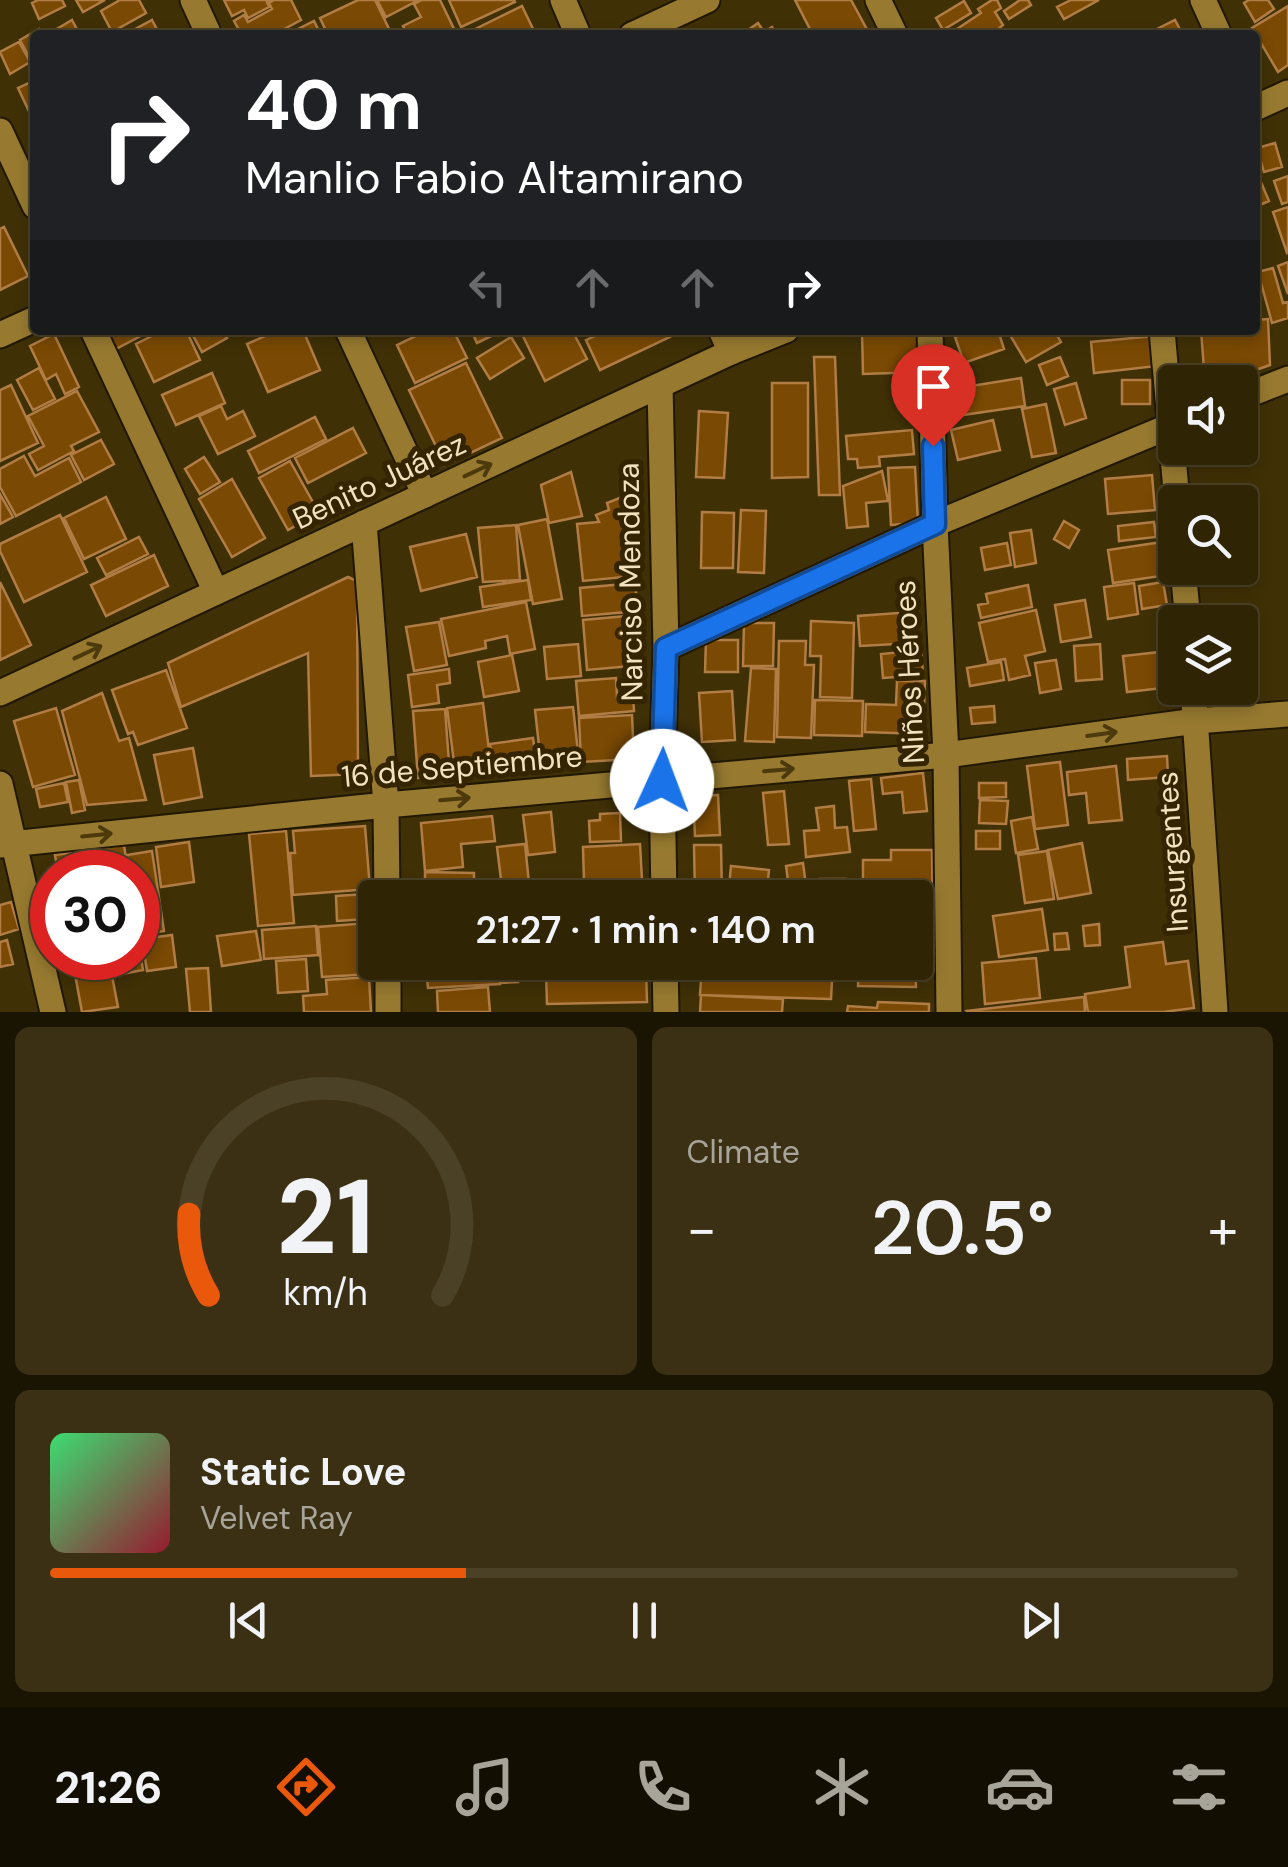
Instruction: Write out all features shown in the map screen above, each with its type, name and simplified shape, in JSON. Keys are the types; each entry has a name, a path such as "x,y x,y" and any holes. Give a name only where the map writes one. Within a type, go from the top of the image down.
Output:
{"street":[{"path":"193,0 207,30"},
{"path":"563,0 576,30"},
{"path":"643,30 707,0"},
{"path":"878,0 893,30"},
{"path":"1202,0 1217,30"},
{"path":"1260,106 1288,93"},
{"path":"0,131 30,195"},
{"path":"0,335 30,321"},
{"path":"95,335 216,592"},
{"path":"350,335 425,495"},
{"name":"Benito Juárez","path":"0,693 660,386 726,341 759,335"},
{"name":"Niños Héroes","path":"930,335 946,755 949,1012"},
{"path":"1163,335 1166,365"},
{"path":"1258,391 1288,379"},
{"name":"Narciso Mendoza","path":"660,386 666,648 664,880"},
{"path":"666,648 935,524 1158,430"},
{"path":"364,523 386,805 387,880"},
{"name":"Insurgentes","path":"1194,705 1215,1012"},
{"name":"16 de Septiembre","path":"7,844 386,805 946,755 1196,722 1288,714"},
{"path":"0,784 7,844 52,1012"},
{"path":"388,980 388,1012"},
{"path":"665,980 666,1012"}],"building":[{"path":"62,0 65,6 39,19 32,3"},
{"path":"76,0 105,0 83,12"},
{"path":"120,0 139,0 146,13 111,30 101,11"},
{"path":"224,0 271,0 267,2 269,7 248,18 244,10 232,16"},
{"path":"291,0 301,20 282,30 239,30 234,21 244,15 248,22 272,9 269,3"},
{"path":"358,0 375,0 390,30 326,30 320,18"},
{"path":"377,0 419,0 386,17"},
{"path":"440,0 455,30 405,30 403,26 421,17 414,4"},
{"path":"449,0 514,0 515,2 461,27"},
{"path":"795,0 851,0 867,30 810,30"},
{"path":"997,0 1001,8 995,12 1003,25 997,30 956,30 981,13 978,9"},
{"path":"1020,0 1028,0 1031,5 1009,19 1004,11"},
{"path":"1071,0 1099,0 1064,19 1057,7"},
{"path":"1268,0 1274,9 1255,22 1244,3"},
{"path":"964,1 971,13 943,30 936,18"},
{"path":"522,6 534,30 473,30"},
{"path":"1288,6 1288,65 1278,72 1260,42 1260,30 1252,28"},
{"path":"72,20 77,30 55,30"},
{"path":"152,20 157,30 133,30"},
{"path":"1175,20 1180,30 1155,30"},
{"path":"314,21 318,30 296,30"},
{"path":"30,34 30,59 20,40"},
{"path":"19,42 30,62 10,74 0,52"},
{"path":"30,82 30,113 18,88"},
{"path":"1275,143 1282,167 1264,172 1260,147"},
{"path":"1288,176 1288,202 1282,204 1274,181"},
{"path":"1260,180 1269,201 1260,205"},
{"path":"1288,207 1288,252 1287,253 1273,212"},
{"path":"4,227 28,276 0,290 0,229"},
{"path":"1288,262 1288,294 1278,266"},
{"path":"1273,268 1283,303 1288,302 1288,318 1272,323 1260,271"},
{"path":"1268,319 1270,365 1258,369 1258,365 1204,365 1201,335 1260,335 1260,320"},
{"path":"54,335 79,387 65,394 56,374 46,380 30,346"},
{"path":"106,335 142,335 114,350"},
{"path":"154,335 188,335 200,360 154,382 136,344"},
{"path":"193,335 225,335 227,338 202,352"},
{"path":"268,335 305,335 320,370 268,392 247,344"},
{"path":"418,335 456,335 467,358 415,383 397,345"},
{"path":"473,335 494,335 477,343"},
{"path":"522,335 575,335 587,359 545,381"},
{"path":"597,335 670,337 600,370 586,340"},
{"path":"862,335 924,335 924,372 863,374"},
{"path":"1000,335 1004,349 964,363 955,337"},
{"path":"1010,335 1057,335 1061,342 1026,362"},
{"path":"1154,336 1157,366 1094,373 1091,342"},
{"path":"511,337 524,358 490,379 477,358"},
{"path":"814,357 835,357 840,495 819,495"},
{"path":"1060,357 1068,376 1047,385 1039,365"},
{"path":"466,363 502,438 445,465 409,390"},
{"path":"39,368 55,399 33,410 17,380"},
{"path":"212,373 225,403 176,425 162,395"},
{"path":"1021,378 1025,406 956,416 952,389"},
{"path":"1122,380 1150,380 1150,404 1122,404"},
{"path":"772,383 808,383 808,477 772,478"},
{"path":"1076,383 1086,418 1065,425 1054,389"},
{"path":"11,385 38,443 0,461 0,390"},
{"path":"77,391 99,432 38,470 29,454 44,446 28,416"},
{"path":"1046,404 1056,453 1032,457 1022,409"},
{"path":"221,406 227,419 243,411 255,436 218,454 199,416"},
{"path":"699,411 728,413 724,478 696,477"},
{"path":"315,417 326,439 259,473 248,451"},
{"path":"993,420 1000,450 958,460 951,430"},
{"path":"353,428 366,453 308,483 295,458"},
{"path":"912,430 914,454 879,457 880,466 858,468 857,459 848,459 846,436"},
{"path":"101,440 114,464 84,480 71,455"},
{"path":"24,456 35,476 69,458 81,482 16,516 0,487 0,469"},
{"path":"204,457 220,482 200,494 185,469"},
{"path":"290,461 319,513 288,530 259,478"},
{"path":"915,467 918,523 891,525 888,468"},
{"path":"882,471 888,501 866,503 868,526 847,528 843,486"},
{"path":"571,472 582,516 549,523 541,485"},
{"path":"1152,475 1155,510 1108,514 1105,479"},
{"path":"232,479 265,538 232,557 199,499"},
{"path":"0,494 13,517 0,524"},
{"path":"627,495 633,510 619,516 629,518 635,576 583,581 577,524 599,522 596,515 609,510 607,503"},
{"path":"106,497 126,539 84,559 64,518"},
{"path":"741,510 766,511 764,573 738,572"},
{"path":"702,512 734,513 733,568 701,568"},
{"path":"60,515 87,572 24,602 0,544"},
{"path":"547,519 562,599 533,604 518,525"},
{"path":"1064,521 1079,530 1069,548 1054,539"},
{"path":"1154,522 1156,537 1119,541 1118,526"},
{"path":"516,525 520,580 483,582 478,528"},
{"path":"1031,530 1036,563 1015,567 1010,533"},
{"path":"466,534 477,577 421,591 410,547"},
{"path":"139,537 148,554 106,575 97,558"},
{"path":"1007,543 1011,565 985,570 981,548"},
{"path":"1158,543 1158,576 1113,583 1108,550"},
{"path":"154,555 168,586 106,616 91,585"},
{"path":"348,577 357,581 358,774 311,776 308,653 181,707 168,663"},
{"path":"528,580 531,600 483,607 480,587"},
{"path":"0,582 31,645 0,660"},
{"path":"635,583 638,611 582,616 580,588"},
{"path":"1134,583 1138,614 1108,619 1104,587"},
{"path":"1028,585 1032,607 981,618 978,605 988,603 986,594"},
{"path":"1164,585 1167,605 1142,609 1139,586"},
{"path":"1085,600 1091,637 1061,642 1055,605"},
{"path":"526,602 535,649 510,654 507,636 485,641 486,648 449,656 441,619"},
{"path":"1036,610 1045,651 1025,656 1030,675 1009,680 1005,659 988,662 979,623"},
{"path":"912,612 914,643 860,646 858,616"},
{"path":"637,615 642,665 587,670 583,620"},
{"path":"811,621 854,623 852,698 820,697 821,656 810,656"},
{"path":"439,622 447,665 414,671 406,627"},
{"path":"744,623 774,623 773,666 743,666"},
{"path":"706,640 738,640 738,672 705,672"},
{"path":"779,641 806,641 805,665 814,665 811,738 777,737"},
{"path":"578,644 581,676 547,679 544,647"},
{"path":"1100,644 1102,679 1076,681 1074,646"},
{"path":"921,650 923,675 883,678 881,654"},
{"path":"1158,652 1158,689 1127,692 1123,656"},
{"path":"512,655 519,691 484,697 478,662"},
{"path":"1056,660 1061,689 1040,693 1035,663"},
{"path":"1001,662 1004,680 970,686 967,668"},
{"path":"751,668 776,669 774,742 745,741"},
{"path":"449,669 450,683 437,685 439,703 412,707 408,675"},
{"path":"166,670 187,728 138,745 133,732 128,734 112,690"},
{"path":"616,678 617,697 633,696 634,711 579,716 576,681"},
{"path":"897,681 925,681 923,734 865,732 866,704 896,705"},
{"path":"732,691 735,740 702,742 699,693"},
{"path":"102,693 119,741 129,738 146,800 87,805 62,711"},
{"path":"815,700 863,701 862,736 814,735"},
{"path":"483,703 492,774 456,778 447,708"},
{"path":"994,706 995,722 972,724 970,708"},
{"path":"573,707 579,761 541,764 535,710"},
{"path":"56,708 75,775 33,787 14,721"},
{"path":"445,709 450,776 418,778 413,711"},
{"path":"632,715 634,759 581,762 579,718"},
{"path":"533,738 537,768 494,774 490,744"},
{"path":"193,748 202,797 164,804 154,755"},
{"path":"1167,756 1168,777 1128,780 1127,759"},
{"path":"1060,762 1068,825 1035,829 1027,766"},
{"path":"1116,766 1122,820 1089,823 1086,793 1069,795 1067,772"},
{"path":"923,773 927,811 904,813 902,792 883,794 881,778"},
{"path":"871,779 876,829 854,831 849,781"},
{"path":"79,780 85,810 72,813 66,782"},
{"path":"64,783 68,802 40,807 36,789"},
{"path":"979,783 1006,783 1006,797 979,798"},
{"path":"784,791 789,844 768,845 763,793"},
{"path":"718,795 720,835 695,836 693,796"},
{"path":"980,800 1008,801 1006,824 979,823"},
{"path":"834,806 835,828 847,827 850,852 806,857 804,831 819,830 816,808"},
{"path":"551,812 555,852 528,855 523,815"},
{"path":"620,813 621,841 590,842 589,821 600,820 600,814"},
{"path":"492,816 495,841 461,844 463,867 425,871 421,823"},
{"path":"1032,817 1038,849 1016,853 1011,821"},
{"path":"365,826 369,880 358,880 358,890 293,895 293,831"},
{"path":"286,831 294,923 258,926 249,834"},
{"path":"976,831 1000,831 1000,849 976,849"},
{"path":"189,842 194,882 161,887 160,850 156,847"},
{"path":"1082,843 1091,893 1058,899 1048,850"},
{"path":"525,844 529,880 501,880 497,847"},
{"path":"640,844 642,880 584,880 583,847"},
{"path":"124,845 125,850 90,850"},
{"path":"694,845 721,845 722,880 695,880"},
{"path":"891,850 932,850 932,880 863,880 863,860 891,860"},
{"path":"1047,851 1054,899 1025,903 1018,855"},
{"path":"803,863 805,880 788,880 786,866"},
{"path":"731,866 769,870 768,880 730,880"},
{"path":"425,872 474,873 474,880 425,880"},
{"path":"358,895 358,920 337,921 336,896"},
{"path":"11,902 19,929 0,935 0,905"},
{"path":"1042,909 1048,950 999,957 993,916"},
{"path":"358,924 358,975 322,977 318,927"},
{"path":"1099,924 1100,945 1085,946 1083,926"},
{"path":"316,926 318,955 264,959 262,930"},
{"path":"256,931 261,960 222,966 217,936"},
{"path":"1067,933 1069,949 1055,950 1054,934"},
{"path":"172,935 176,967 160,969 160,937"},
{"path":"7,940 13,964 0,967 0,942"},
{"path":"1163,942 1166,964 1188,961 1194,1008 1088,1012 1085,994 1130,987 1125,947"},
{"path":"1036,958 1040,998 985,1004 982,963"},
{"path":"306,959 308,991 278,993 276,961"},
{"path":"208,968 211,1012 190,1012 186,969"},
{"path":"76,980 113,980 118,1007 82,1012"},
{"path":"326,980 369,980 371,1012 304,1012 303,996 327,994"},
{"path":"427,980 500,980 500,984 428,988"},
{"path":"546,980 646,980 647,1002 547,1004"},
{"path":"701,980 832,980 831,999 700,995"},
{"path":"858,980 916,980 916,987 858,986"},
{"path":"488,987 490,1012 438,1012 437,991"},
{"path":"701,995 783,999 782,1012 700,1012"},
{"path":"1084,997 1085,1012 967,1011"},
{"path":"878,1002 929,1004 929,1012 847,1012 848,1006 877,1008"}],"route":[{"path":"662,781 666,648 935,524 933,446"}]}
